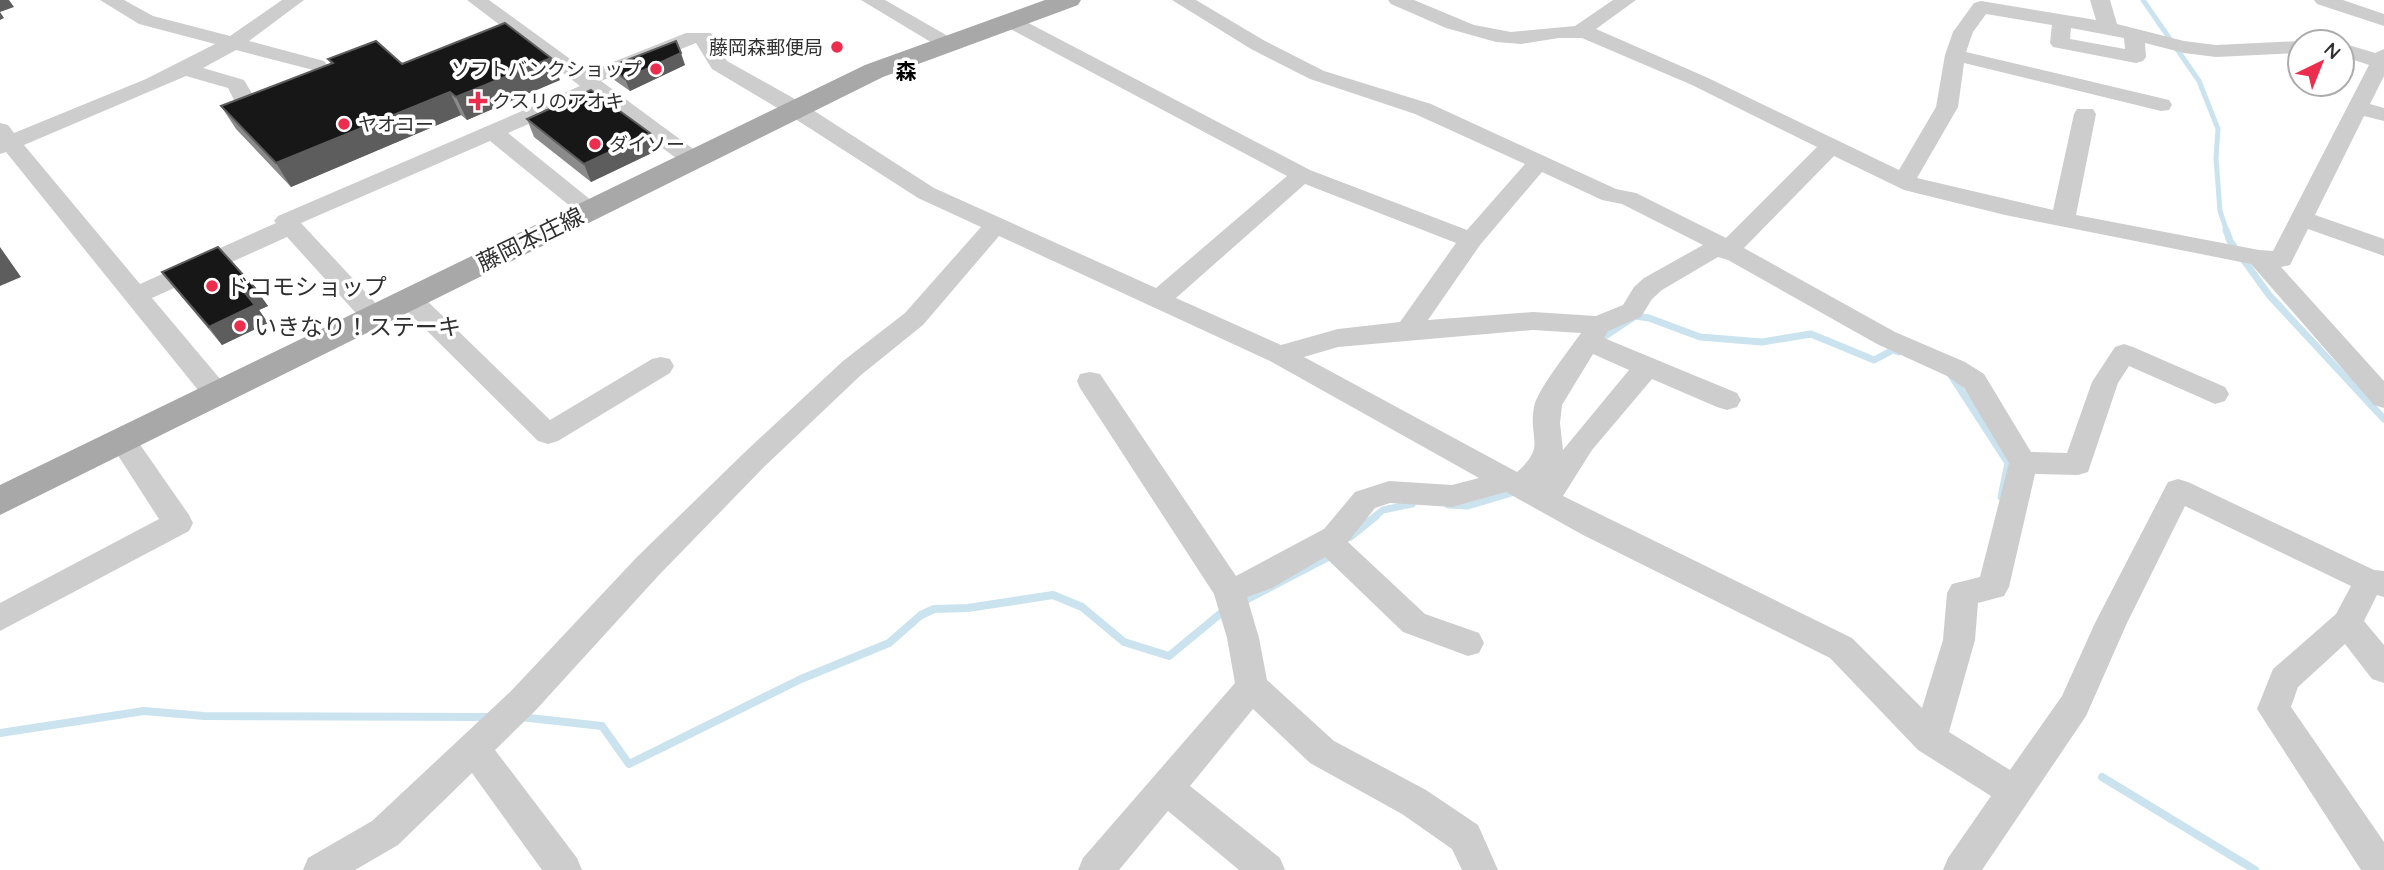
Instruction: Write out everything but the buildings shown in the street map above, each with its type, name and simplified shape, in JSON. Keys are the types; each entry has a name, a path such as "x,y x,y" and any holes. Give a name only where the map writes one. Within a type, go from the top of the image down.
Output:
{"main road":[{"name":"藤岡本庄線","path":"0,500 794,108 874,71 1069,0"}],"street":[{"path":"216,393 3,140 184,69 229,44 294,0"},
{"path":"477,0 692,159"},
{"path":"871,0 946,43"},
{"path":"1182,0 1258,45 1317,75 1423,109 1609,195 1628,198 1678,222 1886,338 1965,375 1974,382 2023,463 1993,587 1963,593 1959,640 1930,739"},
{"path":"1398,0 1489,36 1528,38 1580,31 1626,0"},
{"path":"2100,0 2108,28"},
{"path":"2324,0 2384,20"},
{"path":"119,1 146,20 317,65"},
{"path":"1903,182 1947,107 1955,55 1962,32 1982,6 2134,33 2183,47 2216,51 2286,48"},
{"path":"2053,18 2060,43 2136,57 2134,33"},
{"path":"1008,20 1302,174 1471,240"},
{"path":"1580,31 1699,81 1903,182 2063,220 2259,258 2281,259 2382,58 2356,52"},
{"path":"373,316 286,221 492,131 693,37 704,37 719,65 794,108 926,193 1279,355 1594,527 1840,648 1930,739 2015,792"},
{"path":"1955,55 2161,105"},
{"path":"184,69 237,84 243,97"},
{"path":"2358,107 2384,115"},
{"path":"2063,220 2085,114"},
{"path":"492,131 589,210"},
{"path":"1524,489 1542,467 1550,446 1546,424 1548,404 1594,334 1632,311 1643,293 1653,284 1723,249 1830,147"},
{"path":"1408,330 1471,240 1538,163"},
{"path":"1158,300 1302,174"},
{"path":"2301,218 2384,248"},
{"path":"135,296 290,226"},
{"path":"321,870 385,833 474,748 523,701 648,566 755,459 852,368 914,319 995,226"},
{"path":"2259,258 2384,398"},
{"path":"409,298 548,433 661,366"},
{"path":"1279,355 1338,338 1533,321 1594,334 1647,367 1727,400"},
{"path":"2023,463 2078,464 2105,382 2124,353 2215,394"},
{"path":"1229,591 1261,579 1335,537 1365,500 1389,492 1452,496 1524,489 1582,443 1647,367"},
{"path":"1090,381 1229,591 1243,638 1252,687 1322,751 1414,802 1465,837 1479,869"},
{"path":"0,618 178,523 122,440"},
{"path":"1961,870 2074,706 2111,623 2178,490 2377,583 2347,623 2285,679 2274,709 2382,870"},
{"path":"1328,541 1414,623 1468,643"},
{"path":"2347,623 2384,669"},
{"path":"1096,870 1252,687"},
{"path":"474,748 564,870"},
{"path":"1166,788 1267,870"}],"waterway":[{"path":"2143,0 2199,81 2218,129 2216,158 2220,211 2227,232"},
{"path":"2226,230 2230,241 2269,295 2384,419"},
{"path":"1599,340 1635,316 1649,318 1700,337 1762,342 1811,334 1874,360 1893,350 1899,352"},
{"path":"1951,375 2008,463 2001,497"},
{"path":"1448,505 1468,506 1518,491"},
{"path":"1374,517 1383,510 1412,504"},
{"path":"1350,537 1376,516"},
{"path":"1240,603 1332,555"},
{"path":"520,717 602,726 629,764 801,679 889,643 921,615 934,609 968,608 1053,595 1082,607 1124,642 1169,656 1226,609"},
{"path":"0,733 144,711 204,716 491,717"},
{"path":"2102,777 2255,870"}],"place":[{"name":"藤岡森郵便局","path":"837,47"},
{"name":"ソフトバンクショップ","path":"656,69"},
{"name":"クスリのアオキ","path":"478,101"},
{"name":"ヤオコー","path":"344,124"},
{"name":"ダイソー","path":"595,144"},
{"name":"ドコモショップ","path":"212,286"},
{"name":"いきなり！ステーキ","path":"240,326"}],"district":[{"name":"森","path":"906,71"}]}
